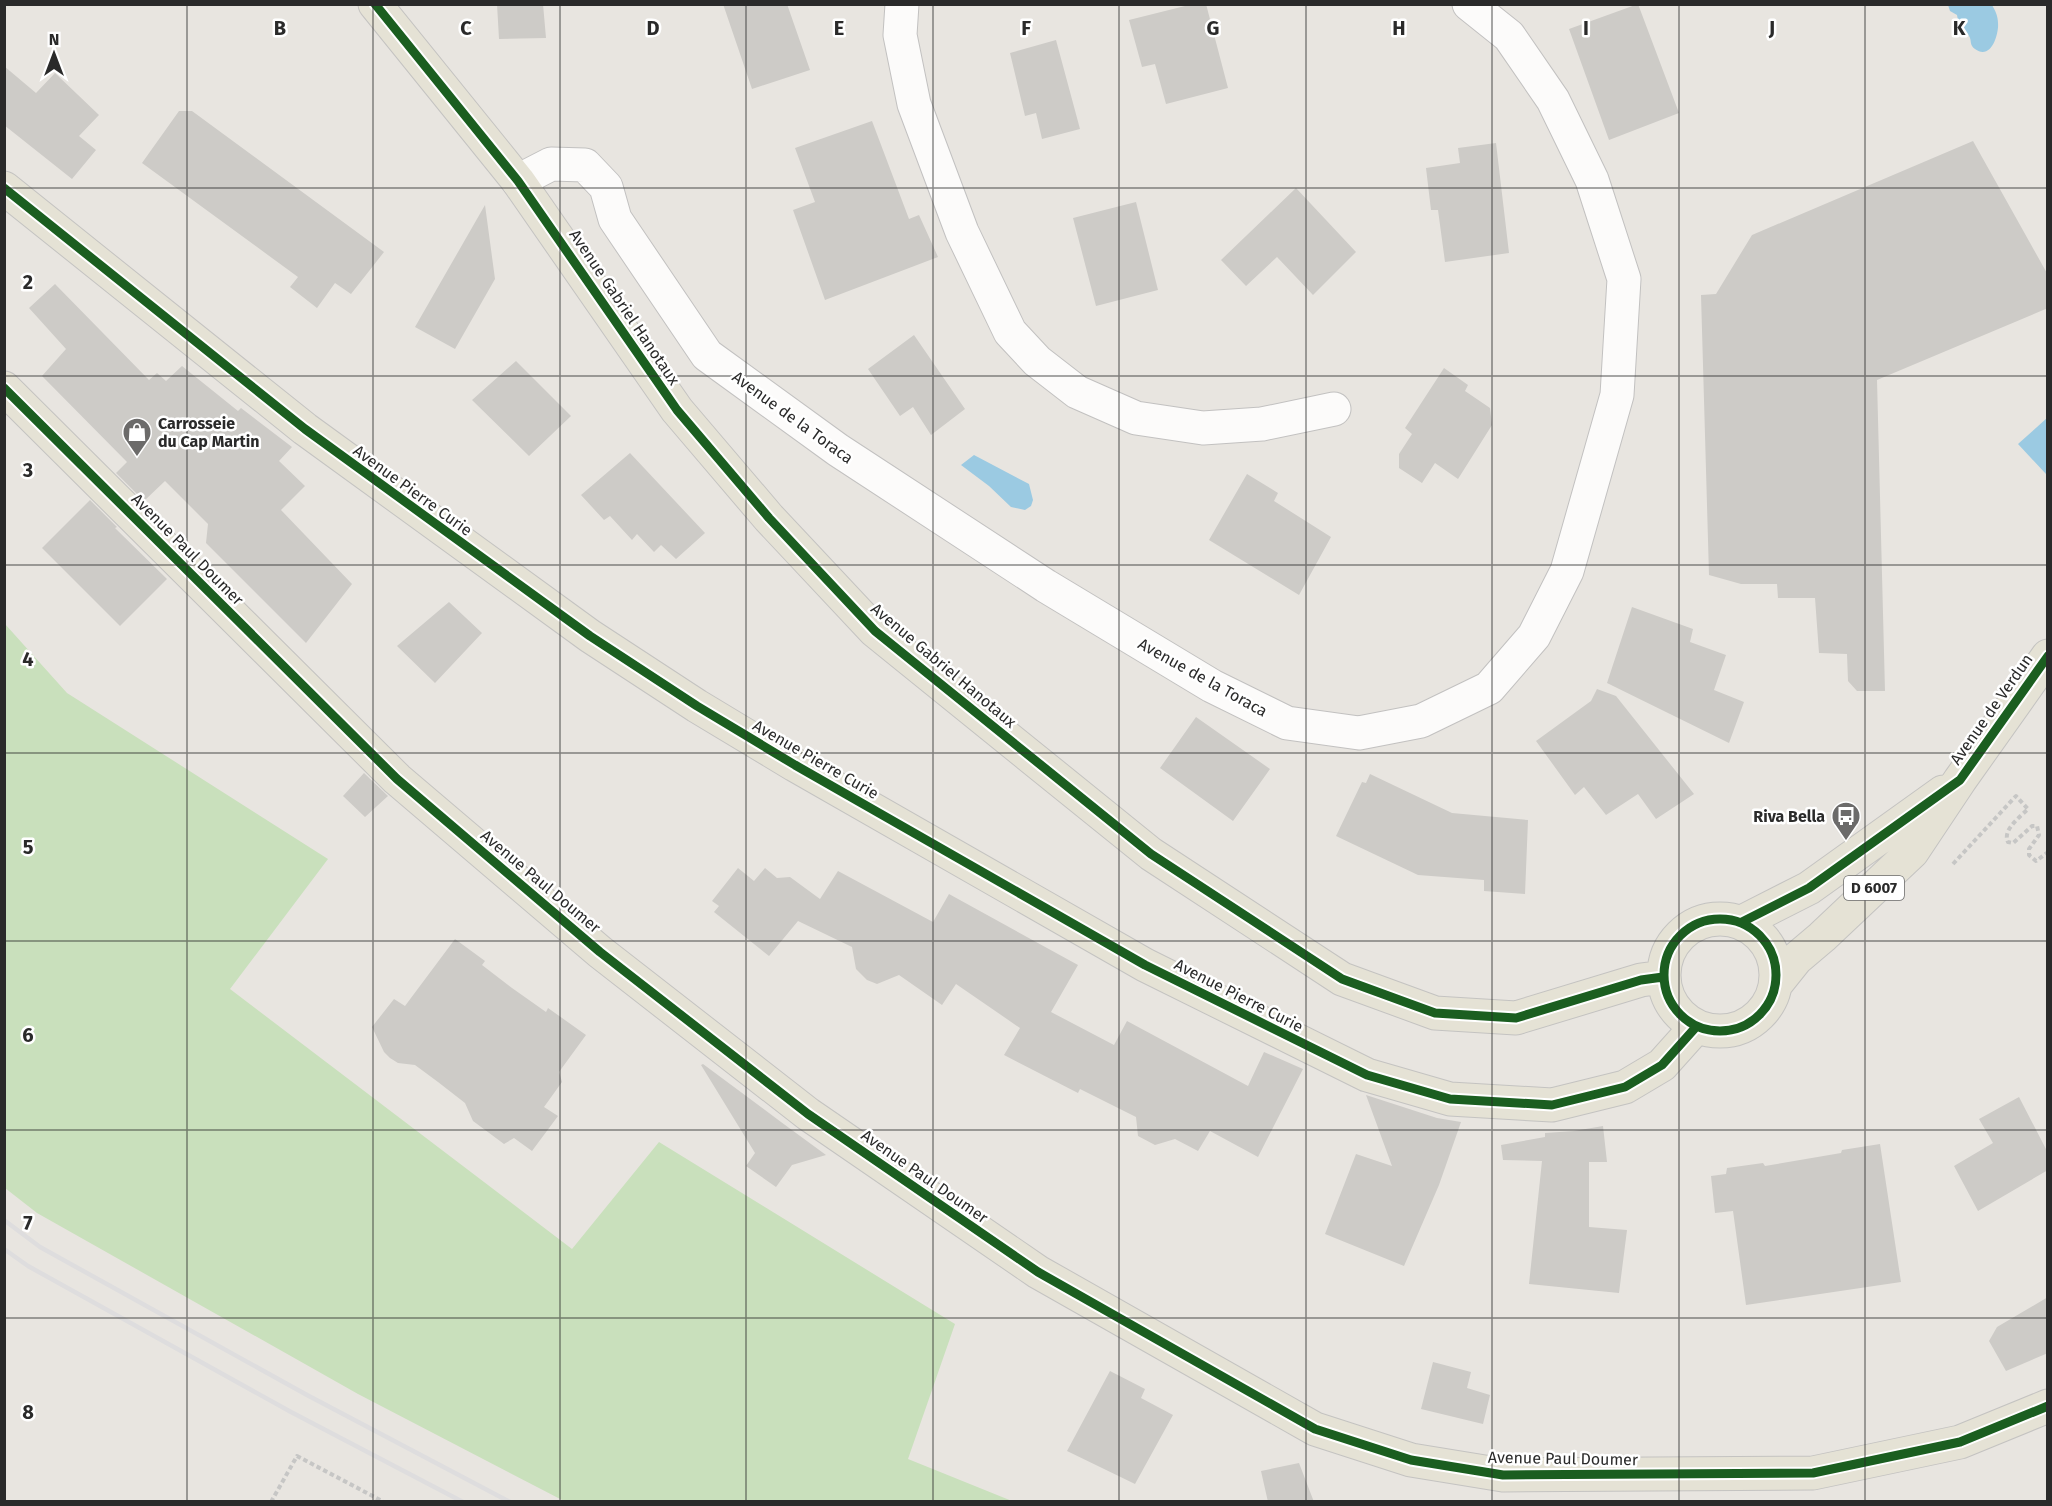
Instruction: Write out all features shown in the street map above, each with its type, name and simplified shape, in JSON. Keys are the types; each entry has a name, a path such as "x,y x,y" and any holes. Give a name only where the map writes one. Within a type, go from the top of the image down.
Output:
{"main road":[{"name":"Avenue Gabriel Hanotaux","path":"375,4 518,180 677,410 769,518 875,631 1151,854 1342,979 1435,1013 1516,1018 1641,980 1663,977"},
{"name":"Avenue Pierre Curie","path":"4,188 305,429 590,636 697,706 795,765 1145,965 1356,1070 1450,1100 1552,1105 1625,1086 1662,1065 1696,1027"},
{"name":"Avenue Paul Doumer","path":"4,388 397,779 600,952 808,1114 1038,1272 1315,1429 1411,1461 1503,1476 1814,1473 1960,1442 2048,1406"},
{"name":"Avenue de Verdun","path":"1960,780 2048,656"},
{"path":"1742,922 1809,888 1960,780"},
{"name":"D 6007","path":"1776,984 1796,959 1912,852 1960,780"},
{"path":"1724,918 1742,922 1758,933 1770,948 1776,965 1776,984 1770,1001 1760,1014 1746,1024 1731,1030 1713,1031 1696,1027 1683,1018 1673,1006 1666,992 1663,977 1665,958 1674,941 1688,928 1705,920 1724,918"}],"street":[{"path":"902,4 900,35 914,104 962,232 1010,332 1037,361 1077,392 1136,418 1203,429 1262,424 1334,409"},
{"name":"Avenue de la Toraca","path":"518,180 551,164 585,165 606,187 615,219 707,355 838,450 1046,586 1212,686 1287,723 1359,733 1421,721 1489,688 1534,636 1567,571 1617,395 1624,279 1592,180 1553,100 1509,36 1469,4"}],"path":[{"path":"2028,809 2007,832 2006,838 2008,842 2013,843 2032,826 2037,826 2039,835 2029,849 2029,855 2036,861 2048,852"},
{"path":"271,1502 297,1456 384,1502"}],"green space":[{"path":"5,624 67,693 328,859 230,989 572,1249 659,1142 955,1324 908,1459 1012,1501 564,1501 358,1394 37,1213 5,1188"}],"water":[{"path":"1948,5 1992,5 1997,18 1997,33 1990,49 1981,52 1972,46 1970,38 1959,26 1957,15 1950,11"},
{"path":"2047,418 2048,473 2046,474 2018,444"},
{"path":"974,455 1029,484 1033,500 1031,506 1025,510 1011,507 989,486 961,465"}],"building":[{"path":"497,4 543,4 546,38 499,39"},
{"path":"723,4 787,4 810,70 752,89"},
{"path":"1193,4 1206,4 1228,88 1166,104 1155,64 1142,67 1129,20"},
{"path":"1638,4 1679,113 1609,140 1569,29"},
{"path":"1056,40 1080,129 1042,139 1036,113 1025,116 1010,53"},
{"path":"4,66 36,93 55,73 99,115 79,136 96,150 72,179 4,125"},
{"path":"179,111 192,111 384,252 351,294 335,283 317,308 290,287 298,277 142,163"},
{"path":"872,121 909,219 919,215 938,257 825,300 793,210 815,202 795,148"},
{"path":"1973,141 2048,275 2048,308 1877,380 1885,691 1857,691 1848,681 1847,654 1819,653 1815,598 1778,598 1777,584 1741,584 1709,575 1701,295 1716,294 1752,235"},
{"path":"1496,143 1509,253 1445,262 1438,210 1431,210 1426,168 1460,163 1458,148"},
{"path":"1296,188 1356,252 1313,295 1277,257 1246,286 1221,260"},
{"path":"1136,202 1158,290 1096,306 1073,218"},
{"path":"485,205 495,279 455,349 415,327"},
{"path":"55,284 149,380 157,373 166,381 182,366 238,411 241,408 292,447 279,461 305,486 281,510 352,584 306,643 206,543 208,524 165,481 144,501 116,473 127,462 42,376 66,349 29,308"},
{"path":"914,335 965,409 931,435 913,407 900,416 868,369"},
{"path":"516,361 571,416 529,456 472,400"},
{"path":"1444,368 1468,385 1465,391 1490,408 1492,425 1458,479 1435,463 1422,483 1399,468 1399,454 1412,434 1405,428"},
{"path":"630,453 705,533 676,559 661,545 654,552 637,534 632,540 610,516 604,520 581,495"},
{"path":"1247,474 1278,493 1274,501 1331,537 1299,595 1209,540"},
{"path":"90,500 167,579 120,626 42,548"},
{"path":"449,602 482,633 435,683 397,646"},
{"path":"1632,607 1693,629 1690,642 1726,655 1714,690 1744,702 1729,743 1607,683"},
{"path":"1597,689 1616,696 1694,794 1656,819 1638,794 1606,815 1584,787 1575,795 1536,741 1591,701"},
{"path":"1196,717 1270,769 1233,821 1160,768"},
{"path":"364,773 388,796 365,817 343,796"},
{"path":"1370,774 1452,813 1528,820 1525,894 1484,891 1484,880 1418,875 1336,836 1362,782 1366,783"},
{"path":"738,868 754,881 765,868 777,878 790,877 820,899 838,871 933,922 949,894 1078,965 1051,1012 1114,1045 1127,1021 1248,1086 1264,1052 1303,1069 1258,1157 1210,1131 1198,1151 1175,1139 1155,1145 1138,1136 1136,1117 1080,1089 1078,1093 1004,1055 1020,1028 956,984 942,1005 899,975 877,984 867,980 856,969 852,947 798,921 769,956 714,912 719,906 712,901"},
{"path":"455,939 485,961 482,965 512,988 546,1012 548,1008 586,1035 559,1072 562,1082 544,1107 558,1116 532,1151 514,1138 504,1144 473,1121 465,1103 438,1082 415,1065 398,1063 390,1058 384,1052 372,1027 394,999 405,1006"},
{"path":"703,1064 826,1155 792,1165 776,1187 746,1166 755,1153 701,1065"},
{"path":"1366,1095 1437,1118 1461,1122 1439,1185 1404,1266 1325,1234 1356,1154 1392,1166"},
{"path":"2019,1097 2048,1153 2048,1170 1978,1211 1954,1166 1993,1143 1979,1119"},
{"path":"1603,1126 1607,1162 1589,1162 1589,1227 1627,1230 1619,1293 1529,1284 1542,1161 1503,1160 1501,1145 1545,1137 1545,1133"},
{"path":"1880,1144 1901,1282 1746,1305 1733,1211 1715,1213 1711,1176 1726,1174 1727,1168 1763,1163 1765,1166"},
{"path":"2048,1297 2048,1353 2006,1371 1989,1341 1997,1327"},
{"path":"1433,1362 1471,1372 1467,1388 1490,1395 1483,1424 1421,1409"},
{"path":"1110,1371 1145,1389 1141,1398 1173,1415 1135,1484 1067,1451"},
{"path":"1299,1463 1314,1502 1268,1502 1261,1471"}],"railway":[{"path":"4,1220 40,1247 307,1395 510,1502"},
{"path":"4,1249 28,1266 291,1412 463,1502"}],"cycle path":[{"path":"375,4 518,181 677,410 769,518 875,631 1151,854 1342,979 1435,1013 1516,1018 1641,980 1663,977"},
{"path":"4,188 305,429 590,636 697,706 795,765 1145,965 1367,1075 1450,1099 1552,1105 1625,1087 1662,1065 1696,1027"},
{"path":"4,388 397,779 600,952 808,1114 1038,1272 1315,1429 1411,1460 1503,1475 1813,1473 1960,1442 2048,1406"},
{"path":"1742,922 1809,888 1960,780 2048,656"},
{"path":"1720,919 1742,923 1760,935 1772,953 1776,975 1772,997 1760,1015 1742,1027 1720,1031 1698,1027 1680,1015 1668,997 1664,975 1668,953 1680,935 1698,923 1720,919"}],"place":[{"name":"Carrosseie du Cap Martin","path":"137,458"},
{"name":"Riva Bella","path":"1846,842"}]}
